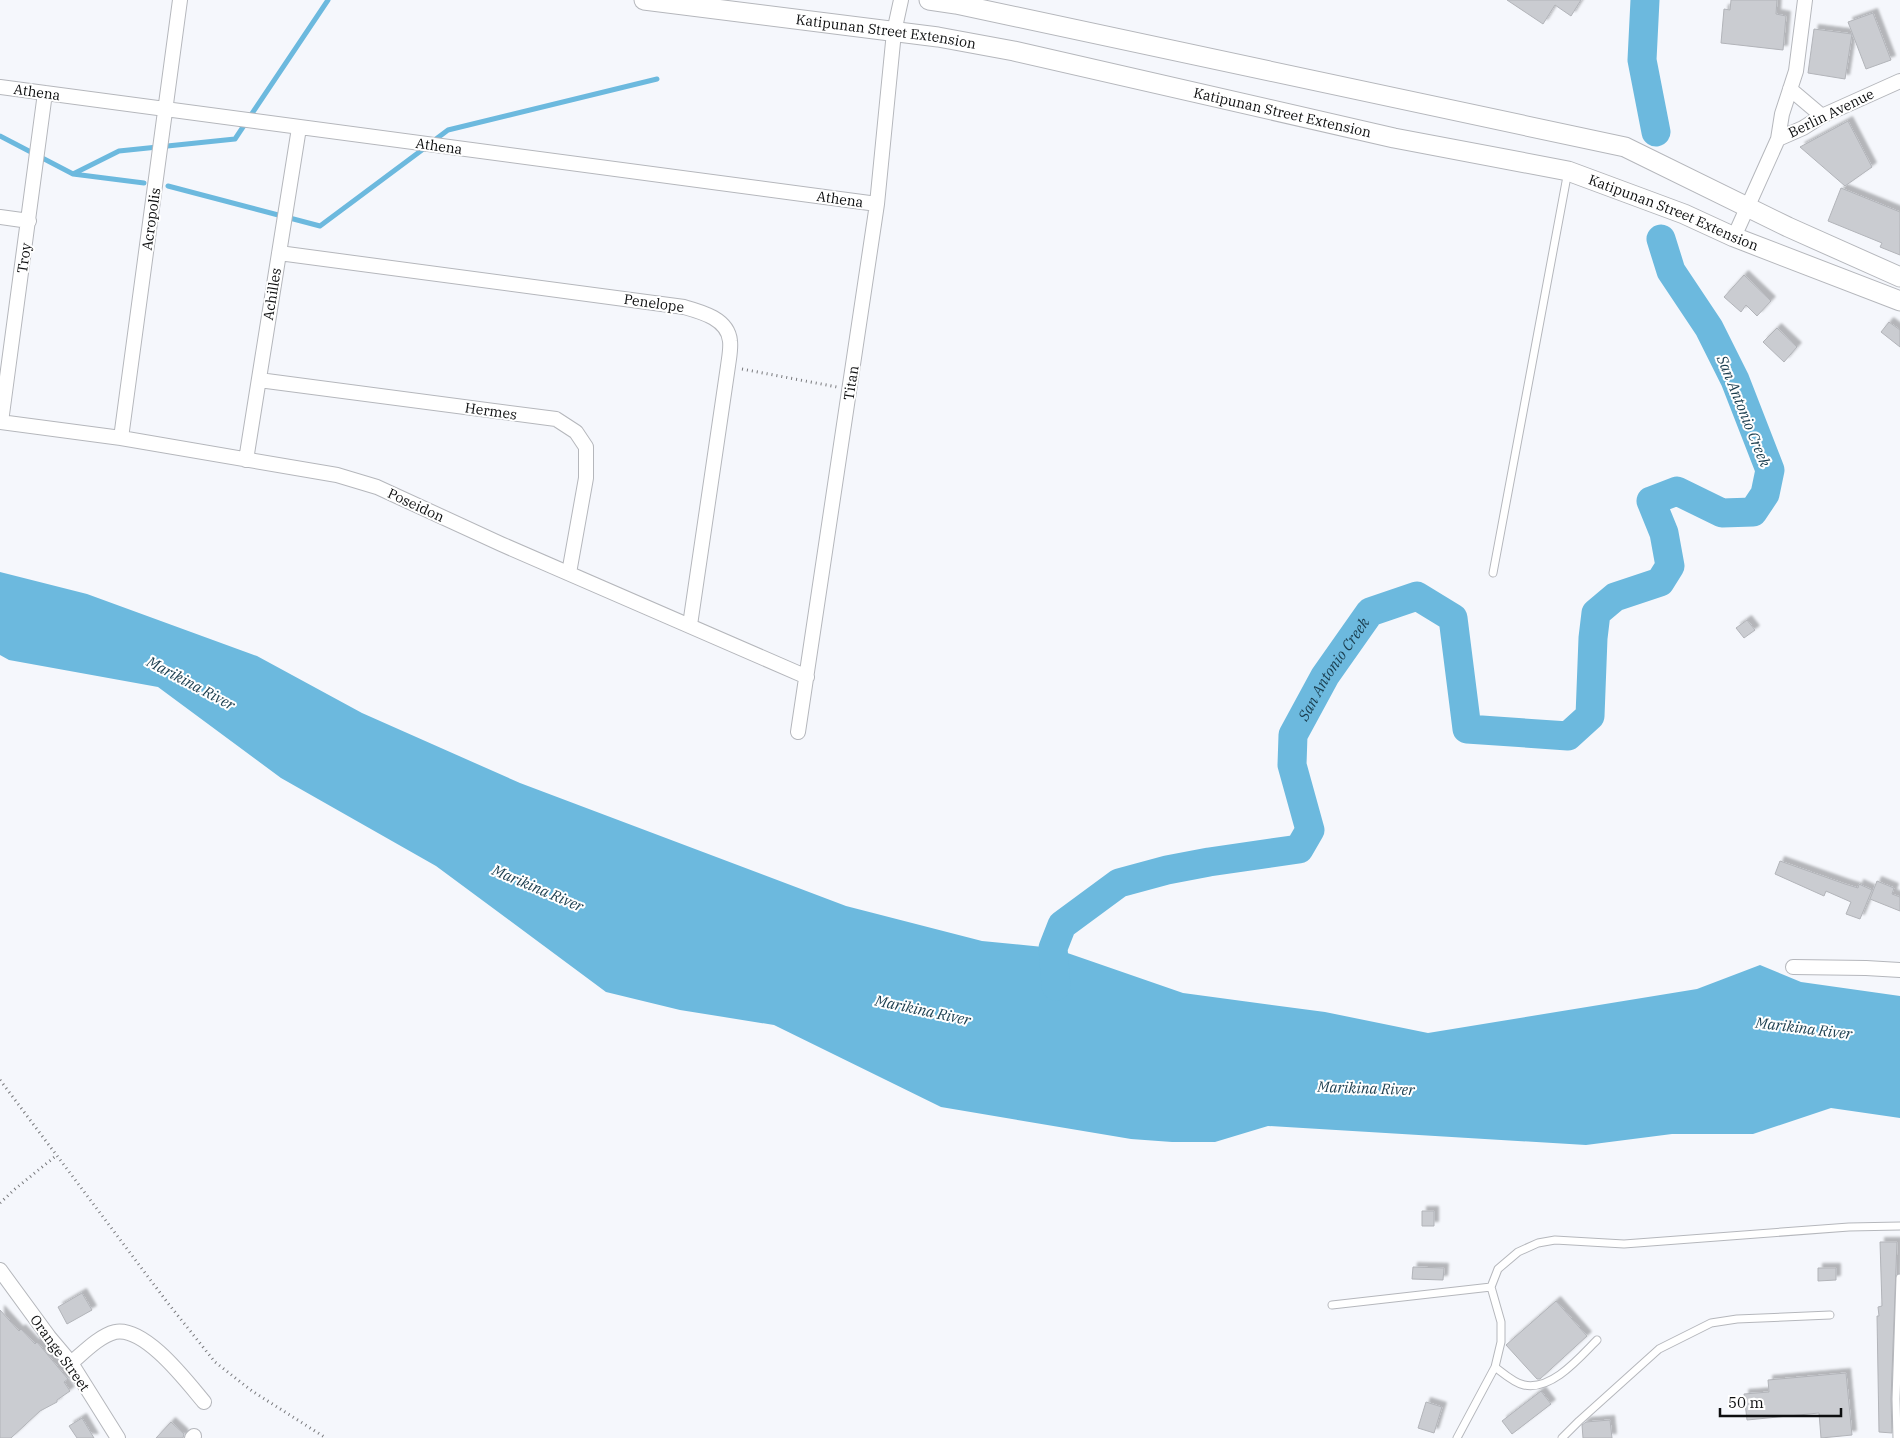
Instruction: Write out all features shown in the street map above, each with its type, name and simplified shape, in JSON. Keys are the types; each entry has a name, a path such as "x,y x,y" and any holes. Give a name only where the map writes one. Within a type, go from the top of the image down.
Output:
{"street":[{"name":"Acropolis","path":"121,438 180,0"},
{"name":"Katipunan Street Extension","path":"644,0 938,37 1014,51 1394,138 1568,171 1684,214 1729,234 1900,301"},
{"name":"Titan","path":"798,732 878,204 894,32 901,0"},
{"path":"929,0 956,4 1625,147 1742,204 1900,277"},
{"path":"1778,139 1782,114 1796,70 1805,0"},
{"name":"Berlin Avenue","path":"1729,234 1742,204 1778,139 1803,128 1822,116 1900,80"},
{"name":"Athena","path":"0,87 166,111 878,204"},
{"path":"1790,89 1822,116"},
{"name":"Troy","path":"1,422 45,93"},
{"name":"Achilles","path":"246,460 299,128"},
{"path":"0,217 29,221"},
{"name":"Penelope","path":"279,253 684,307 707,314 726,329 730,340 728,366 690,625"},
{"name":"Hermes","path":"259,380 556,419 576,432 586,447 586,478 569,574"},
{"name":"Poseidon","path":"1,422 121,438 337,475 377,487 569,574 807,677"},
{"path":"1793,967 1900,970"},
{"name":"Orange Street","path":"0,1270 49,1337 71,1363 118,1438"},
{"path":"71,1363 101,1339 116,1332 130,1334 146,1341 172,1366 204,1402"}],"lane":[{"path":"1493,573 1568,171"},
{"path":"1457,1438 1495,1367 1501,1342 1501,1322 1491,1287 1498,1269 1518,1252 1538,1243 1556,1240 1624,1244 1849,1227 1900,1226"},
{"path":"1897,1438 1896,1398 1900,1278"},
{"path":"1332,1305 1491,1287"},
{"path":"1562,1438 1660,1349 1711,1323 1737,1319 1830,1315"},
{"path":"1495,1367 1524,1385 1541,1384 1559,1375 1598,1340"}],"path":[{"path":"728,366 850,390"},
{"path":"0,1080 168,1302 216,1362 252,1391 326,1438"},
{"path":"0,1203 57,1155"}],"water":[{"name":"Marikina River","path":"0,572 87,594 257,656 362,713 520,783 846,906 982,941 1053,948 1183,993 1325,1012 1428,1033 1697,989 1760,965 1801,982 1900,996 1900,1118 1831,1108 1753,1134 1672,1134 1586,1145 1268,1126 1215,1142 1172,1142 1131,1139 941,1107 774,1025 680,1010 606,992 436,866 281,778 158,687 9,660 0,655"}],"building":[{"path":"1507,0 1581,0 1571,16 1555,5 1543,24"},
{"path":"1731,0 1777,0 1776,14 1786,16 1783,50 1721,43 1724,9 1730,10"},
{"path":"1873,13 1891,60 1866,69 1848,22"},
{"path":"1814,29 1852,34 1845,79 1808,73"},
{"path":"1848,121 1872,167 1845,186 1800,147"},
{"path":"1841,188 1900,212 1900,255 1880,247 1882,243 1828,221"},
{"path":"1744,275 1771,301 1757,316 1746,305 1741,312 1724,297"},
{"path":"1889,322 1900,330 1900,347 1881,332"},
{"path":"1777,328 1797,347 1784,362 1763,342"},
{"path":"1747,620 1755,630 1744,638 1736,628"},
{"path":"1780,861 1845,884 1858,888 1859,884 1872,890 1860,919 1846,914 1851,902 1826,891 1824,896 1775,874"},
{"path":"1877,881 1894,888 1892,894 1900,897 1900,911 1870,899"},
{"path":"1422,1211 1434,1211 1434,1226 1422,1226"},
{"path":"1880,1242 1897,1242 1891,1399 1892,1433 1879,1432 1877,1316 1879,1316 1878,1307 1882,1306"},
{"path":"1413,1267 1444,1268 1443,1280 1412,1279"},
{"path":"1818,1268 1836,1268 1836,1280 1818,1281"},
{"path":"82,1293 92,1310 67,1324 58,1307"},
{"path":"1556,1301 1587,1336 1540,1379 1537,1379 1506,1345"},
{"path":"0,1310 19,1331 21,1329 35,1344 37,1342 68,1379 64,1382 70,1391 57,1400 57,1402 40,1411 11,1438 0,1438"},
{"path":"1846,1373 1852,1435 1821,1438 1819,1413 1747,1420 1744,1394 1769,1392 1768,1380"},
{"path":"1541,1391 1551,1404 1512,1434 1502,1421"},
{"path":"1426,1402 1442,1407 1434,1433 1418,1428"},
{"path":"82,1418 94,1438 77,1438 69,1426"},
{"path":"1610,1420 1612,1438 1583,1438 1582,1425 1586,1422"},
{"path":"171,1422 184,1434 183,1438 156,1438"}],"waterway":[{"path":"0,136 73,174 119,151 235,139 328,0"},
{"name":"San Antonio Creek","path":"1645,0 1642,60 1656,132"},
{"path":"432,142 448,130 657,79"},
{"path":"168,186 320,226 426,147"},
{"path":"73,174 144,183"},
{"name":"San Antonio Creek","path":"1056,986 1053,948 1062,925 1119,883 1167,870 1209,862 1299,849 1310,830 1292,765 1293,735 1325,676 1370,612 1417,596 1453,618 1467,729 1568,736 1590,716 1593,638 1596,613 1615,597 1660,582 1670,566 1664,533 1651,501 1677,491 1722,513 1753,512 1765,494 1770,470 1735,380 1709,328 1671,271 1661,239"}]}
